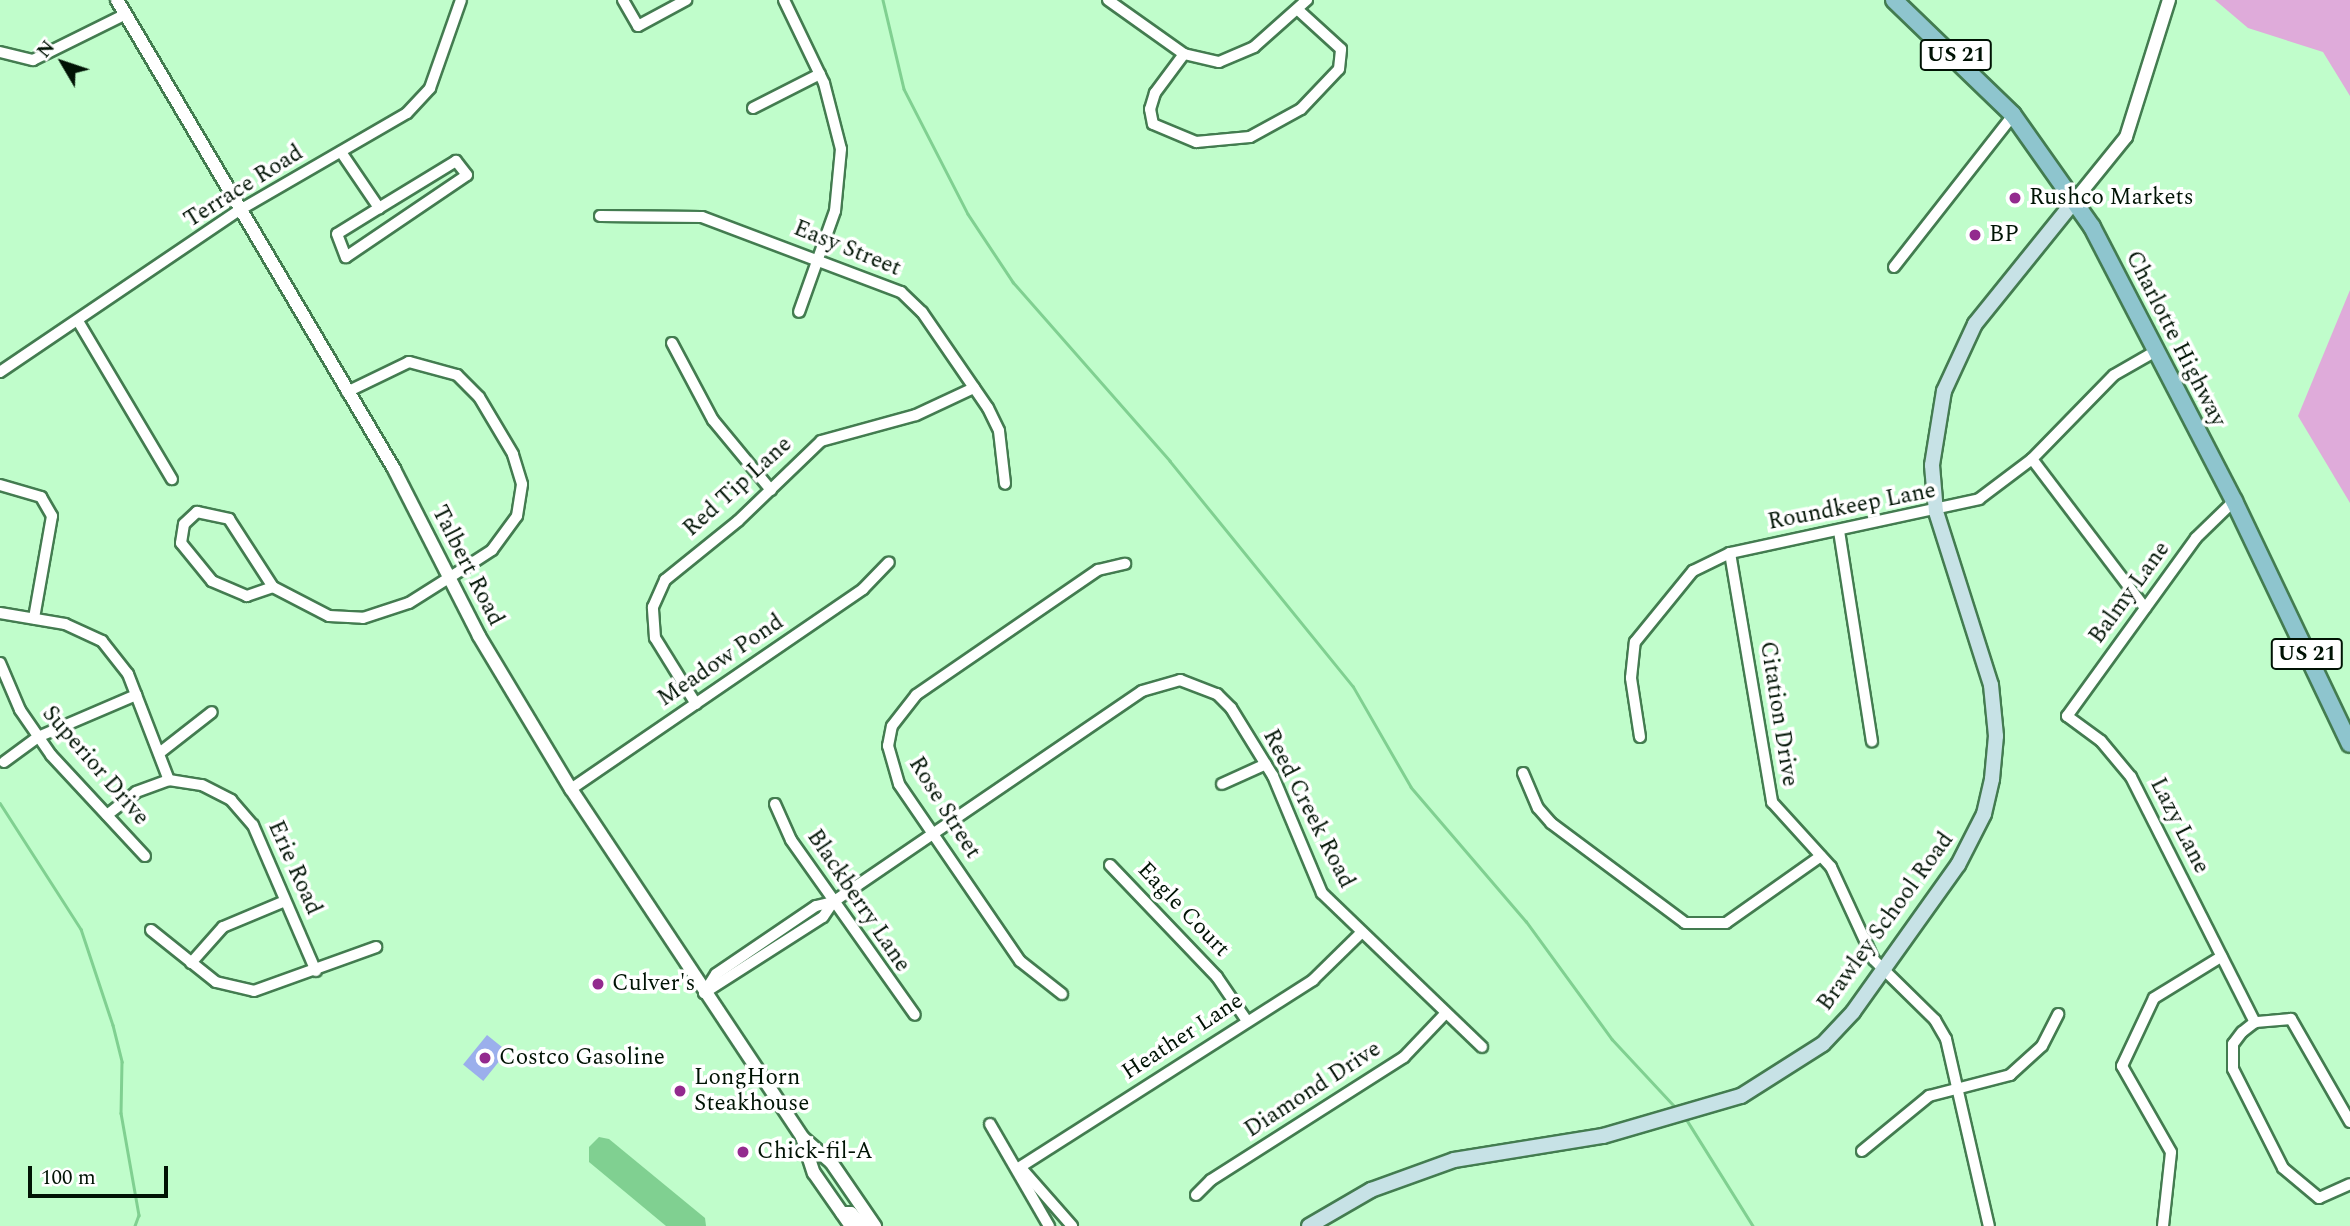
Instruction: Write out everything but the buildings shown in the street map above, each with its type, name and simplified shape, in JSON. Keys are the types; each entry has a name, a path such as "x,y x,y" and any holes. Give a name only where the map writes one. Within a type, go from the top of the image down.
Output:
{"main road":[{"name":"Charlotte Highway","path":"1894,0 2013,115 2075,200 2234,501 2350,744"},
{"name":"Brawley School Road","path":"1309,1226 1371,1190 1443,1163 1603,1136 1741,1096 1823,1044 1883,971 1975,836 1992,779 1996,736 1991,685 1936,512 1934,437 1957,356 2000,290 2075,200"}],"street":[{"name":"Talbert Road","path":"117,0 238,211 394,469 448,578 571,789 802,1137 831,1162 875,1226"},
{"name":"Terrace Road","path":"0,372 238,211 408,113 423,96 461,0"},
{"path":"624,1 638,26 686,0"},
{"path":"783,0 820,74 841,149 835,211 799,312"},
{"path":"1108,0 1184,54 1219,62 1234,58 1307,0"},
{"path":"2075,200 2126,137 2169,0"},
{"path":"1184,54 1155,93 1150,109 1153,124 1196,142 1250,137 1301,110 1339,69 1341,50 1297,9"},
{"path":"0,52 33,60 124,15"},
{"path":"753,108 820,74"},
{"path":"1894,267 2013,115"},
{"path":"341,152 379,208"},
{"path":"456,161 467,175 346,257 337,233 379,208 456,161"},
{"name":"Easy Street","path":"600,216 702,217 901,292 922,312 974,388 999,431 1005,484"},
{"path":"78,321 172,479"},
{"path":"672,343 713,420 771,490"},
{"name":"Roundkeep Lane","path":"1640,737 1631,678 1635,642 1693,571 1730,553 1936,512 1979,499 2032,459 2096,391 2156,351"},
{"path":"273,587 247,596 212,581 181,543 184,524 197,512 229,519 273,587 329,616 363,618 409,603 492,550 517,516 522,484 509,446 475,391 440,367 400,364 347,392"},
{"name":"Red Tip Lane","path":"696,704 655,638 656,596 678,567 834,435 916,415 974,388"},
{"path":"2032,459 2145,608"},
{"path":"0,485 41,498 52,516 34,618"},
{"name":"Balmy Lane","path":"2067,716 2196,538 2234,501"},
{"path":"1839,531 1872,741"},
{"name":"Citation Drive","path":"1730,553 1772,802 1821,856 1842,885 1856,927 1883,971 1935,1020 1946,1039 1989,1226"},
{"name":"Meadow Pond","path":"571,789 863,589 889,562"},
{"name":"Rose Street","path":"1062,995 1020,961 933,834 891,766 890,736 901,709 1098,570 1125,564"},
{"path":"0,613 65,624 102,641 136,695 162,751 169,780 136,792 107,815"},
{"name":"Superior Drive","path":"0,663 38,737 145,856"},
{"name":"Reed Creek Road","path":"704,993 823,917 834,902 1160,683 1190,682 1217,694 1266,764 1311,873 1361,933 1482,1047"},
{"path":"4,762 38,737 136,695"},
{"path":"162,751 212,712"},
{"name":"Lazy Lane","path":"2067,716 2101,741 2131,777 2255,1022"},
{"path":"1222,784 1266,764"},
{"path":"1523,773 1538,808 1551,823 1685,923 1726,923 1821,856"},
{"name":"Erie Road","path":"169,780 217,790 242,810 316,971"},
{"name":"Blackberry Lane","path":"775,804 791,840 915,1015"},
{"name":"Eagle Court","path":"1111,865 1217,977 1247,1021"},
{"path":"191,964 223,927 285,901"},
{"path":"151,930 216,982 254,992 376,947"},
{"name":"Heather Lane","path":"1020,1167 1321,975 1361,933"},
{"path":"2163,1226 2171,1152 2122,1066 2154,998 2221,957"},
{"name":"Diamond Drive","path":"1196,1195 1211,1180 1404,1057 1445,1014"},
{"path":"1862,1151 1920,1102 2010,1074 2027,1062 2058,1014"},
{"path":"2350,1122 2291,1019 2255,1022 2233,1044 2233,1069 2283,1168 2319,1198 2350,1184"},
{"path":"990,1124 1020,1167 1072,1226"},
{"name":"Talbert Road","path":"802,1137 814,1173 850,1226"},
{"path":"1020,1167 1049,1226"},
{"path":"842,1213 851,1213 863,1226"}],"shaded area":[{"path":"2215,0 2350,0 2350,96 2323,52 2248,28"},
{"path":"2350,290 2350,503 2298,416"},
{"path":"599,1137 609,1139 705,1218 706,1226 666,1226 589,1162 589,1147"}],"waterway":[{"path":"883,0 904,89 968,214 1013,282 1170,461 1353,686 1411,787 1526,921 1612,1039 1678,1110"},
{"path":"0,803 81,929 113,1025 122,1062 121,1113 139,1215 135,1226"},
{"path":"1685,1117 1753,1226"}],"place":[{"name":"Rushco Markets","path":"2015,198"},
{"name":"BP","path":"1975,235"},
{"name":"Culver's","path":"598,984"},
{"name":"Costco Gasoline","path":"485,1058"},
{"name":"LongHorn Steakhouse","path":"680,1091"},
{"name":"Chick-fil-A","path":"743,1152"}]}
